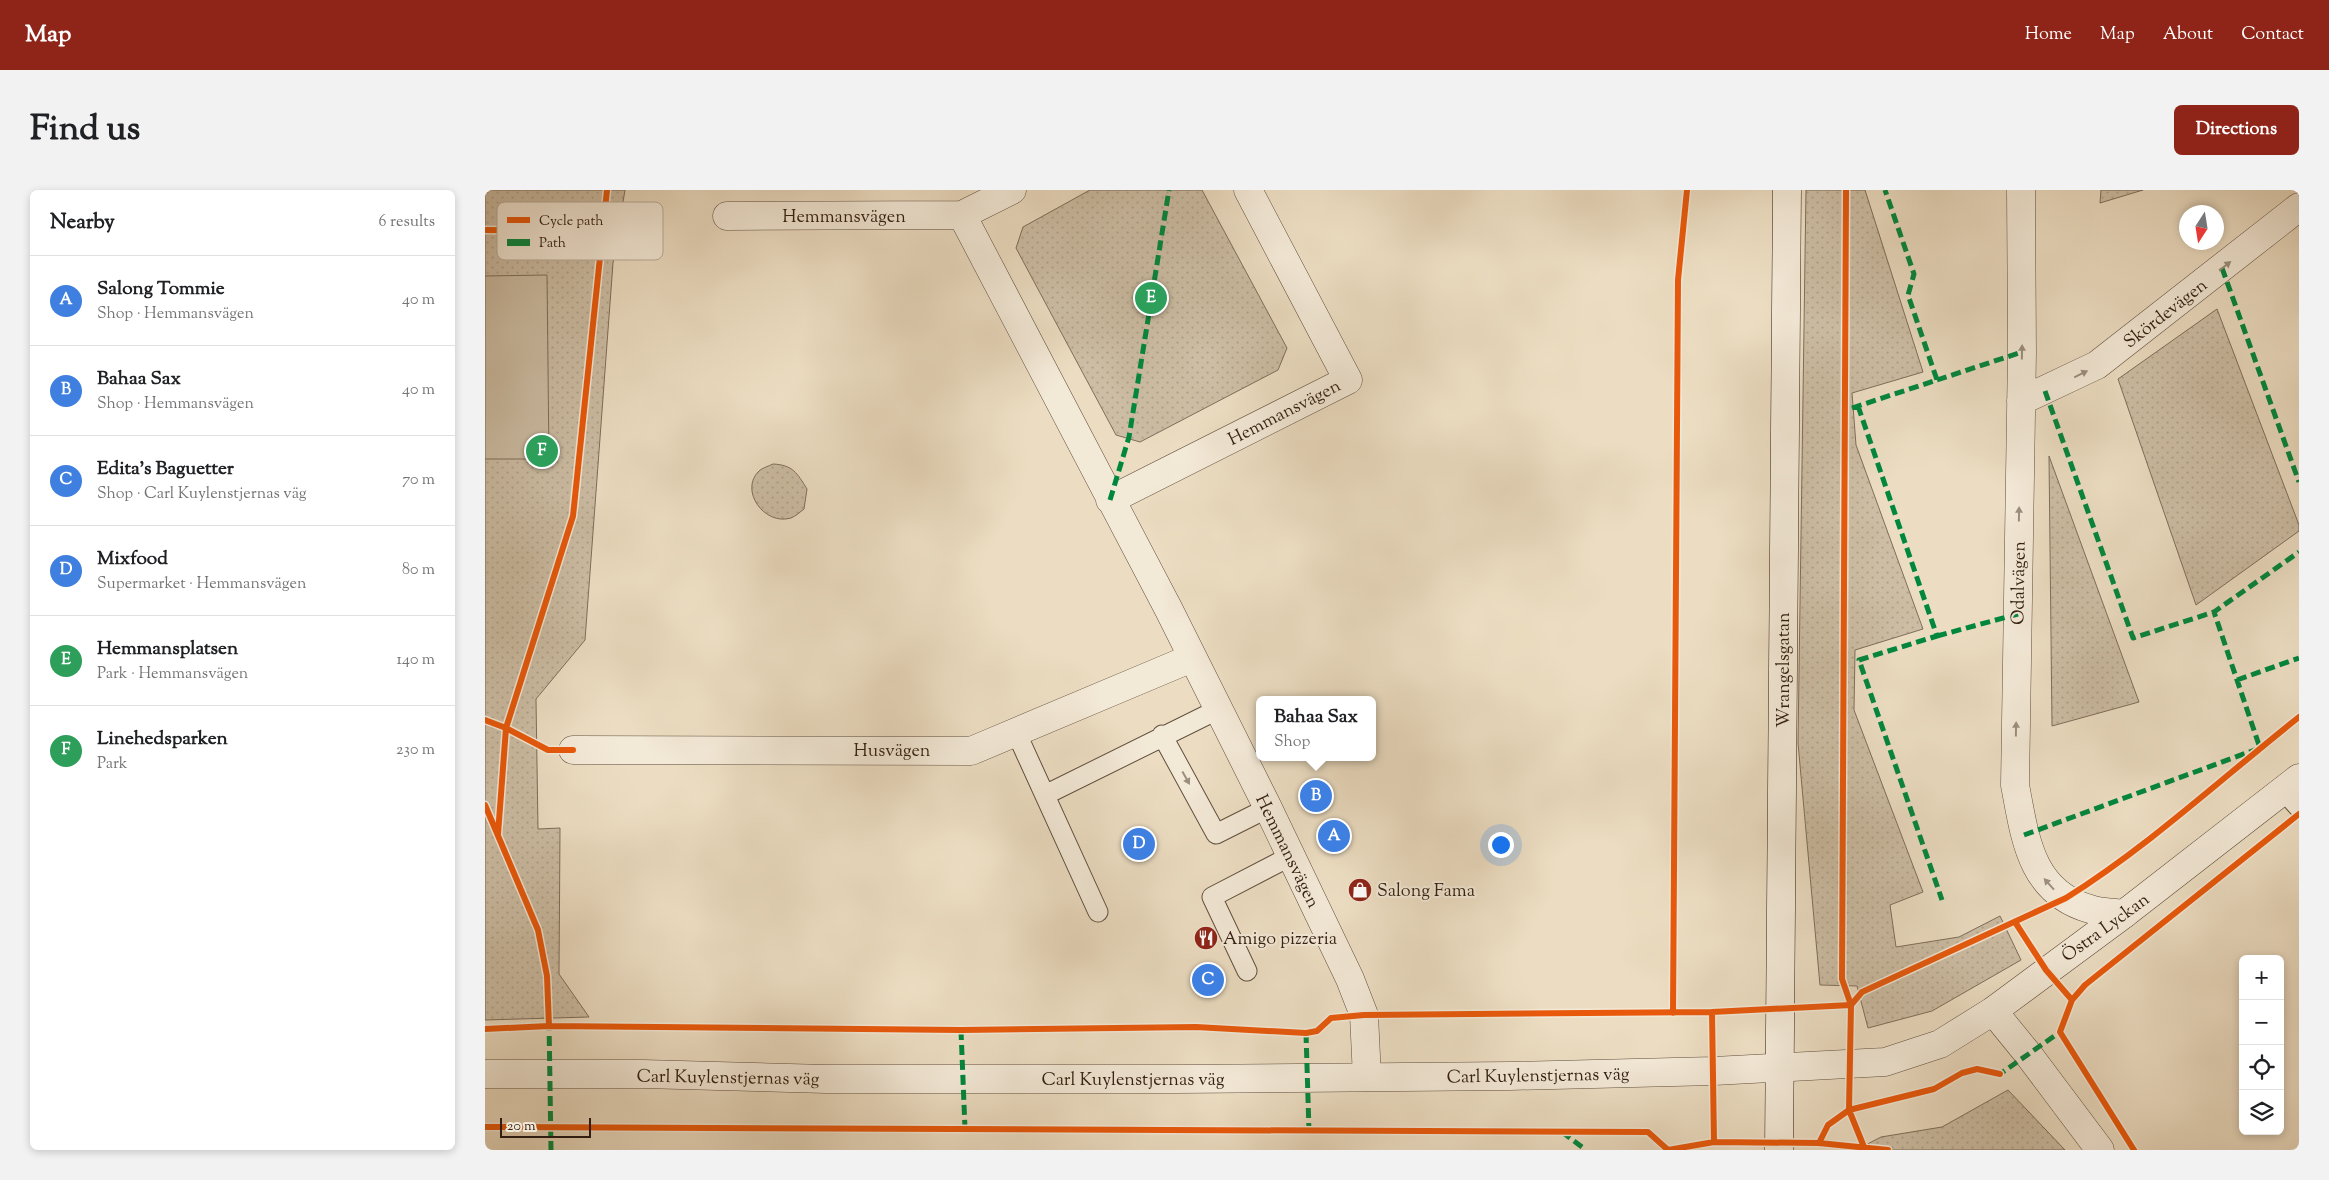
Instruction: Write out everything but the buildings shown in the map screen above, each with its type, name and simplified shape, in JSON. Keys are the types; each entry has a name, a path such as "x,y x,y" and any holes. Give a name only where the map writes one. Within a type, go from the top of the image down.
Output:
{"street":[{"name":"Hemmansvägen","path":"727,216 962,215 1012,190"},
{"name":"Hemmansvägen","path":"1110,500 1348,380 1248,190"},
{"name":"Wrangelsgatan","path":"1779,1150 1787,190"},
{"name":"Odalvägen","path":"2021,190 2021,401 2015,785 2024,835 2036,868 2051,888 2090,909 2125,914"},
{"name":"Skördevägen","path":"2021,401 2097,365 2299,207"},
{"name":"Hemmansvägen","path":"962,215 1192,658 1268,808 1350,979 1365,1016 1367,1077"},
{"name":"Husvägen","path":"573,750 971,750 1192,658"},
{"name":"Östra Lyckan","path":"1780,1068 1885,1062 1940,1044 1993,1011 2294,792"},
{"path":"1993,1011 2100,1150"},
{"name":"Carl Kuylenstjernas väg","path":"485,1074 643,1074 825,1079 965,1078 1080,1080 1509,1076 1780,1068"}],"lane":[{"path":"1045,795 1162,735 1217,710"},
{"path":"1016,732 1099,912"},
{"path":"1162,735 1216,834 1268,808"},
{"path":"1247,971 1212,897 1291,856"}],"shaded area":[{"path":"485,190 625,190 623,202 497,202 497,260 613,260 585,640 536,699 538,829 560,828 559,974 589,1017 485,1020"},
{"path":"1090,190 1202,190 1287,348 1278,370 1140,442 1116,435 1016,248 1023,227"},
{"path":"1806,190 1865,190 1923,372 1852,393 1856,445 1923,629 1855,650 1854,710 1923,892 1890,905 1896,947 1959,937 2000,916 2021,960 1932,1011 1868,1028 1857,986 1820,985 1798,743"},
{"path":"2101,190 2143,190 2100,203"},
{"path":"547,275 549,459 485,459 485,276"},
{"path":"2217,309 2299,525 2299,531 2196,605 2118,379"},
{"path":"2049,456 2139,702 2052,726"},
{"path":"773,464 790,468 807,489 804,509 791,518 781,519 772,517 757,505 753,496 752,487 759,471"},
{"path":"2008,1090 2065,1150 1856,1150 1881,1137 1942,1127"}],"marked path":[{"path":"1110,500 1129,437 1169,190"},
{"path":"1852,408 1937,380 1908,295 1914,274 1885,190"},
{"path":"2222,268 2299,482"},
{"path":"1937,380 2022,352"},
{"path":"2045,391 2133,638 2214,612 2299,552"},
{"path":"1858,406 1937,636 1859,660 1942,900"},
{"path":"2024,835 2260,748 2214,612"},
{"path":"1937,636 2018,614"},
{"path":"2237,680 2299,658"},
{"path":"549,1021 551,1150"},
{"path":"961,1030 965,1129"},
{"path":"1996,1073 2000,1074 2060,1032"},
{"path":"1306,1033 1309,1131"},
{"path":"1562,1132 1586,1150"}],"cycle path":[{"path":"606,202 607,190"},
{"path":"1673,1013 1678,280 1687,190"},
{"path":"1846,190 1842,979 1851,1005 1849,1110 1864,1147"},
{"path":"485,230 497,230"},
{"path":"498,834 506,728 573,516 600,260"},
{"path":"1712,1012 1851,1005 1862,992 2066,898 2097,878 2156,834 2299,717"},
{"path":"485,720 506,728 548,750 573,750"},
{"path":"485,805 538,930 547,976 549,1026"},
{"path":"2072,1000 2085,985 2299,814"},
{"path":"2015,922 2046,970 2072,1000 2060,1032 2134,1150"},
{"path":"485,1029 549,1026 961,1030 1196,1027 1306,1033 1317,1031 1331,1018 1364,1015 1712,1012 1714,1142 1668,1150 1648,1132 485,1127"},
{"path":"1819,1143 1828,1125 1849,1110 1934,1089 1962,1073 1977,1069 2000,1074"},
{"path":"1714,1142 1819,1143 1888,1150"}],"place":[{"name":"Hemmansplatsen","path":"1151,298"},
{"name":"Linehedsparken","path":"542,451"},
{"name":"Bahaa Sax","path":"1316,796"},
{"name":"Salong Tommie","path":"1334,836"},
{"name":"Mixfood","path":"1139,844"},
{"name":"Salong Fama","path":"1360,890"},
{"name":"Amigo pizzeria","path":"1206,938"},
{"name":"Edita's Baguetter","path":"1208,980"}]}
